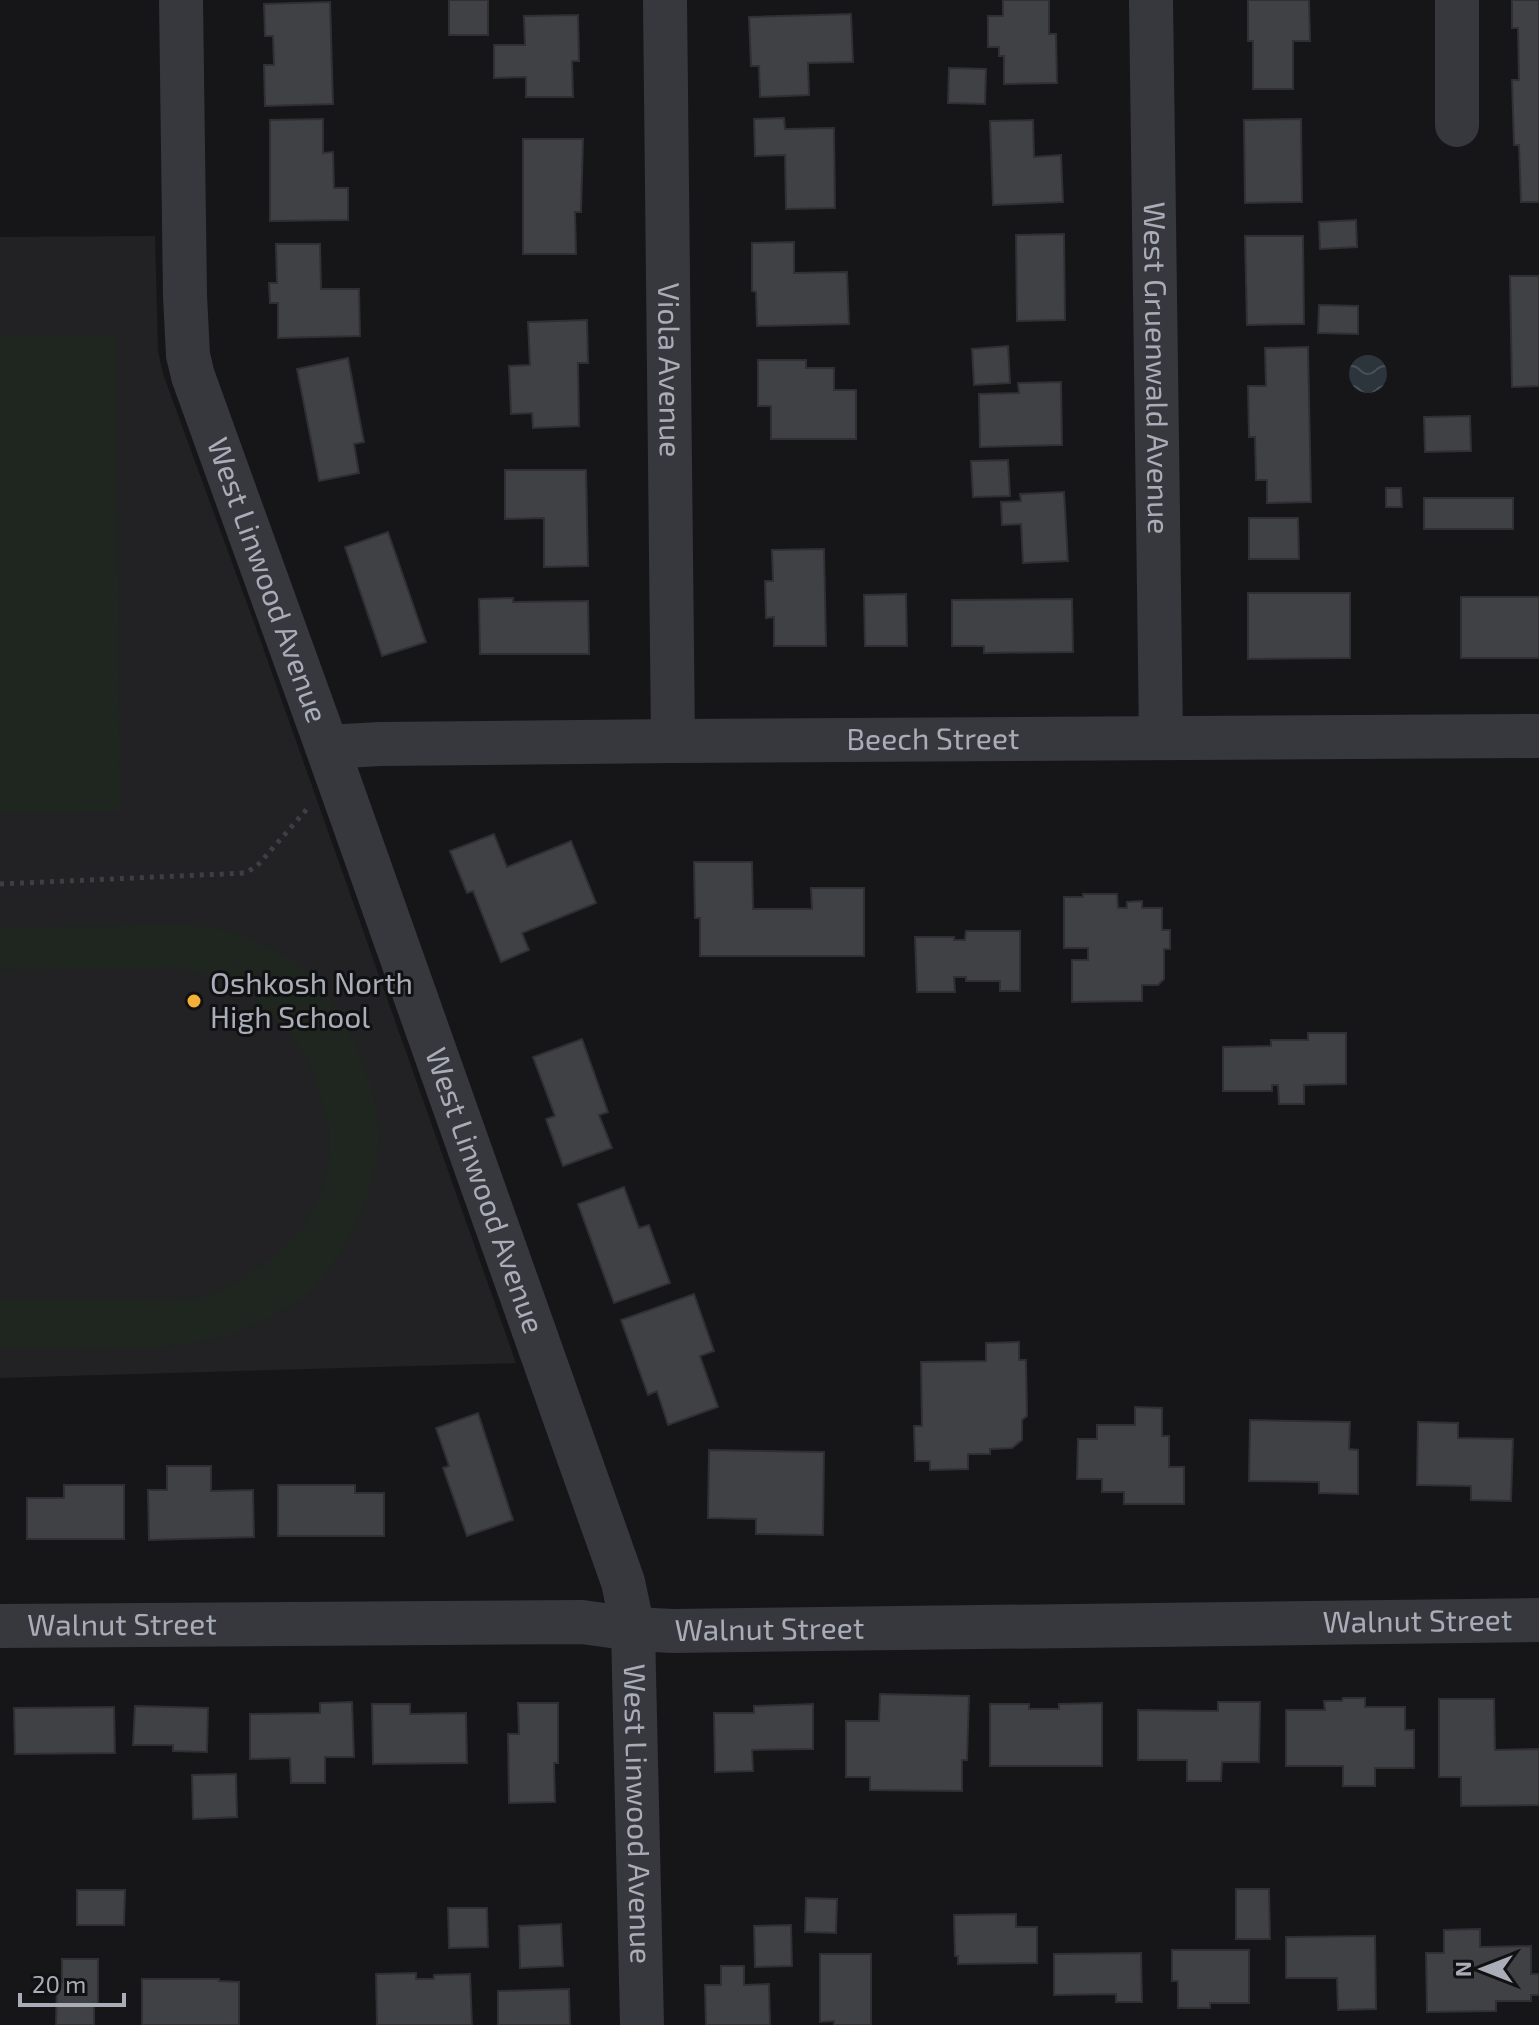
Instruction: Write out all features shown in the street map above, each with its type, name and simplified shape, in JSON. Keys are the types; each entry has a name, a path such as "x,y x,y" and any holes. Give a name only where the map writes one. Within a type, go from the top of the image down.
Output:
{"street":[{"name":"West Linwood Avenue","path":"181,0 188,355 200,398 623,1582 633,1629 642,2025"},
{"name":"Viola Avenue","path":"665,0 673,741"},
{"name":"West Gruenwald Avenue","path":"1151,0 1161,737"},
{"path":"1457,0 1457,125"},
{"name":"Beech Street","path":"327,747 673,741 1539,736"},
{"name":"Walnut Street","path":"0,1626 582,1622 633,1629 1539,1620"}],"path":[{"path":"0,884 245,873 257,866 303,812 342,790"}],"shaded area":[{"name":"Oshkosh North High School","path":"155,236 158,351 163,374 516,1363 0,1378 0,237"},
{"path":"0,336 116,336 120,811 0,812"},
{"path":"165,925 220,929 259,943 306,971 328,994 358,1051 376,1106 378,1151 366,1200 343,1248 313,1288 284,1310 234,1333 203,1341 135,1349 0,1348 0,1300 203,1298 241,1280 274,1256 300,1230 320,1199 329,1161 330,1131 311,1065 292,1035 243,988 178,967 0,970 0,927"}],"water":[{"path":"1368,355 1381,361 1387,374 1381,387 1368,393 1355,387 1349,374 1355,361"}],"building":[{"path":"449,0 488,0 488,35 449,35"},
{"path":"1003,0 1049,0 1049,34 1056,34 1057,83 1004,84 1004,56 999,56 999,47 988,47 988,16 1003,16"},
{"path":"1248,0 1309,0 1310,41 1293,41 1293,89 1253,89 1253,41 1248,41"},
{"path":"1512,0 1539,0 1539,202 1521,202 1519,145 1514,145 1512,80 1519,80 1518,28 1512,28"},
{"path":"330,2 333,104 265,106 264,65 274,65 273,36 265,36 264,4"},
{"path":"851,14 853,62 808,63 809,95 760,97 759,66 751,66 749,17"},
{"path":"578,15 579,61 572,61 573,97 526,97 526,77 494,78 494,45 525,45 524,16"},
{"path":"949,68 986,69 985,104 948,103"},
{"path":"784,118 785,129 834,128 835,208 786,209 785,155 755,156 754,119"},
{"path":"323,119 323,153 333,152 334,188 348,188 348,220 270,221 270,120"},
{"path":"1301,119 1302,202 1245,203 1244,120"},
{"path":"1033,120 1034,157 1061,155 1063,202 993,205 990,121"},
{"path":"523,139 583,139 581,212 575,212 576,254 523,254"},
{"path":"1356,220 1357,247 1320,249 1319,222"},
{"path":"1064,234 1065,320 1017,321 1016,235"},
{"path":"1245,236 1303,236 1304,324 1247,325"},
{"path":"794,242 794,273 847,272 849,324 757,326 756,292 752,291 752,243"},
{"path":"276,244 320,244 321,289 359,289 360,336 278,338 278,303 270,303 269,283 277,283"},
{"path":"1510,276 1539,276 1539,386 1512,387"},
{"path":"1319,305 1358,306 1358,334 1318,333"},
{"path":"587,320 588,363 578,363 579,426 533,428 532,413 511,414 509,366 530,365 528,322"},
{"path":"1008,346 1010,383 974,385 972,349"},
{"path":"1308,347 1311,502 1267,503 1267,480 1256,480 1255,437 1249,437 1248,386 1266,386 1265,348"},
{"path":"348,358 364,442 354,444 359,473 319,481 297,369"},
{"path":"758,360 806,360 806,368 834,368 834,390 856,390 856,439 771,439 771,406 758,406"},
{"path":"1061,382 1062,445 980,447 979,394 1019,393 1018,383"},
{"path":"1470,416 1471,451 1425,452 1424,417"},
{"path":"1008,460 1010,496 973,497 971,461"},
{"path":"505,470 586,470 588,566 544,567 544,518 505,519"},
{"path":"1386,488 1401,488 1402,507 1386,507"},
{"path":"1064,492 1068,561 1023,563 1021,524 1002,525 1001,502 1021,501 1020,494"},
{"path":"1424,498 1513,498 1513,529 1424,529"},
{"path":"1249,518 1298,518 1299,559 1249,559"},
{"path":"388,532 426,642 382,656 345,547"},
{"path":"824,549 826,646 774,646 774,617 766,618 765,581 773,581 772,550"},
{"path":"1248,593 1350,593 1350,658 1248,659"},
{"path":"906,594 907,646 865,646 864,595"},
{"path":"1461,597 1539,597 1539,658 1461,658"},
{"path":"513,598 513,602 588,601 589,654 480,654 479,599"},
{"path":"1072,599 1073,652 984,653 984,646 952,646 952,600"},
{"path":"494,834 507,867 571,841 596,903 522,933 529,950 501,962 473,891 467,893 450,851"},
{"path":"694,862 752,862 753,909 812,909 811,888 864,888 864,956 700,956 700,918 695,918"},
{"path":"1083,894 1117,894 1118,908 1127,908 1127,902 1142,901 1142,908 1162,908 1162,930 1170,930 1170,949 1164,949 1164,979 1158,985 1142,985 1142,1001 1072,1002 1072,960 1088,960 1088,948 1064,948 1064,897 1083,897"},
{"path":"966,931 1020,931 1020,991 1000,991 1000,981 966,981 966,977 954,977 955,992 917,992 915,937 965,940"},
{"path":"1308,1033 1346,1033 1346,1084 1304,1085 1304,1104 1279,1104 1278,1085 1272,1085 1272,1091 1223,1091 1223,1047 1271,1046 1271,1040 1308,1040"},
{"path":"582,1039 608,1112 599,1115 612,1148 563,1166 546,1119 555,1116 533,1057"},
{"path":"624,1187 639,1228 649,1225 670,1283 614,1303 578,1204"},
{"path":"694,1294 714,1351 700,1356 718,1407 668,1425 657,1391 648,1395 621,1320"},
{"path":"1019,1342 1019,1360 1026,1360 1027,1416 1022,1420 1022,1440 1012,1448 990,1449 990,1454 968,1454 968,1469 930,1470 930,1461 915,1461 914,1426 922,1426 921,1362 986,1361 986,1343"},
{"path":"1135,1407 1162,1408 1162,1436 1169,1436 1169,1467 1184,1467 1184,1504 1124,1504 1124,1492 1102,1492 1102,1479 1077,1479 1078,1439 1097,1439 1097,1425 1135,1425"},
{"path":"478,1413 513,1520 467,1536 443,1468 449,1466 436,1428"},
{"path":"1250,1420 1350,1422 1349,1449 1358,1450 1358,1494 1319,1493 1319,1482 1249,1481"},
{"path":"1418,1422 1458,1423 1458,1438 1513,1439 1511,1501 1471,1500 1471,1486 1417,1485"},
{"path":"709,1450 824,1452 823,1535 756,1534 756,1519 708,1518"},
{"path":"167,1466 211,1466 211,1491 253,1490 254,1537 149,1540 148,1490 167,1490"},
{"path":"64,1485 124,1485 124,1539 27,1539 27,1498 64,1498"},
{"path":"278,1485 355,1485 355,1493 384,1493 384,1536 278,1536"},
{"path":"880,1694 969,1696 967,1760 962,1760 962,1791 870,1790 870,1777 846,1777 846,1721 879,1721"},
{"path":"1343,1698 1365,1698 1365,1707 1405,1707 1405,1730 1414,1730 1414,1768 1375,1768 1375,1786 1343,1786 1343,1766 1286,1766 1286,1710 1325,1710 1324,1701 1342,1701"},
{"path":"1439,1699 1494,1699 1495,1750 1539,1749 1539,1805 1461,1806 1461,1777 1439,1777"},
{"path":"352,1702 354,1757 325,1757 325,1783 291,1783 290,1758 250,1759 250,1714 320,1713 320,1703"},
{"path":"1218,1702 1260,1702 1259,1762 1222,1762 1221,1781 1187,1781 1187,1760 1138,1760 1138,1710 1218,1711"},
{"path":"518,1703 558,1703 555,1802 509,1803 508,1734 519,1734"},
{"path":"1102,1703 1102,1766 990,1766 990,1704 1029,1704 1029,1709 1059,1709 1059,1704"},
{"path":"372,1704 410,1704 410,1714 466,1713 467,1763 373,1764"},
{"path":"813,1704 813,1749 752,1750 753,1771 715,1772 714,1713 754,1713 754,1706"},
{"path":"135,1706 208,1708 207,1752 173,1751 173,1745 133,1745"},
{"path":"114,1707 115,1753 15,1754 14,1708"},
{"path":"236,1774 237,1817 193,1819 192,1775"},
{"path":"1236,1889 1269,1889 1270,1939 1236,1939"},
{"path":"77,1890 125,1890 124,1925 77,1925"},
{"path":"806,1898 837,1899 836,1933 805,1932"},
{"path":"448,1908 487,1908 488,1947 449,1948"},
{"path":"1016,1914 1016,1927 1037,1927 1037,1963 958,1964 954,1915"},
{"path":"561,1924 563,1966 520,1968 519,1926"},
{"path":"791,1925 792,1966 755,1967 754,1926"},
{"path":"1480,1929 1480,1947 1531,1946 1531,1974 1539,1974 1539,1995 1531,1995 1531,2001 1496,2001 1496,2011 1427,2012 1426,1953 1444,1953 1444,1930"},
{"path":"1375,1936 1376,2009 1338,2010 1337,1978 1286,1978 1286,1937"},
{"path":"1172,1950 1249,1950 1249,2003 1210,2003 1210,2008 1178,2008 1178,1981 1172,1981"},
{"path":"1141,1953 1142,2002 1116,2002 1116,1994 1054,1995 1054,1954"},
{"path":"820,1954 871,1954 871,2025 820,2022"},
{"path":"62,1959 98,1959 98,2005 94,2005 94,2025 56,2025 57,1982 62,1982"},
{"path":"721,1966 744,1966 744,1985 769,1984 770,2025 706,2025 705,1985 721,1985"},
{"path":"416,1973 416,1979 470,1974 472,2025 377,2025 376,1974"},
{"path":"142,1979 239,1982 239,2025 142,2025"},
{"path":"569,1989 570,2025 498,2025 498,1991"}],"place":[{"name":"Oshkosh North High School","path":"194,1001"}]}
